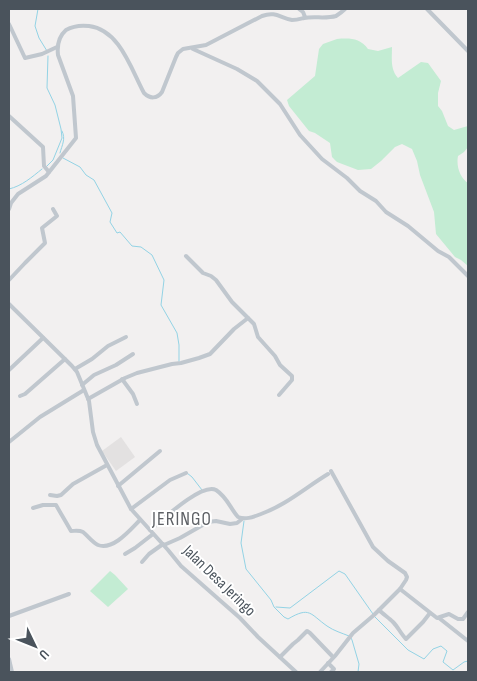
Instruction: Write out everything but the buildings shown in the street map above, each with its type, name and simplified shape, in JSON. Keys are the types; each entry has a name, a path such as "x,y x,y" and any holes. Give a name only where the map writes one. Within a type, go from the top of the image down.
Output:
{"street":[{"path":"299,9 303,12 305,18"},
{"path":"9,209 13,199 18,194 49,172 77,136 73,96 58,55 58,43 62,35 71,28 85,25 108,33 117,42 146,96 152,98 157,97 162,92 178,52 183,49 206,45 265,15 276,14 292,20 332,17 345,9"},
{"path":"427,9 468,51"},
{"path":"431,13 436,9"},
{"path":"9,24 26,58 47,53 58,47"},
{"path":"191,48 237,69 257,81 280,104 300,135 322,159 347,178 360,191 376,201 389,214 408,226 440,253 449,257 468,276"},
{"path":"9,116 43,147 44,166 49,172"},
{"path":"9,280 45,244 41,229 57,216 53,209"},
{"path":"186,256 203,274 211,276 223,288 226,295 254,324 258,337 276,356 280,366 292,378 279,395"},
{"name":"Jalan Desa Jeringo","path":"9,304 75,369 88,399 99,449 131,509 182,566 296,672"},
{"path":"88,399 122,379 143,371 181,363 210,354 234,329 248,318"},
{"path":"75,369 92,359 108,346 126,337"},
{"path":"9,370 43,338"},
{"path":"9,442 40,417 83,387 94,375 116,365 133,354"},
{"path":"20,396 25,394 65,360"},
{"path":"122,379 133,394 137,404"},
{"path":"118,486 160,451"},
{"path":"50,495 61,495 78,481 108,465"},
{"path":"131,509 170,480 186,473"},
{"path":"142,562 149,554 164,544 208,522 237,523 242,519 254,517 276,508 329,473 373,547 405,573 407,577 400,590 353,633 320,672"},
{"path":"125,554 135,548 189,498 209,488 224,497 236,515 242,519"},
{"path":"34,508 43,504 56,505 71,531 81,532 102,546 120,540 140,520"},
{"path":"400,590 468,641"},
{"path":"9,616 69,594"},
{"path":"379,610 406,639 430,614"},
{"path":"439,618 449,614 458,620 463,619 468,612"},
{"path":"280,657 307,631 333,658"},
{"path":"9,659 12,672"},
{"path":"328,663 334,669 331,672"}],"shaded area":[{"path":"121,437 135,457 116,471 102,451"}],"green space":[{"path":"337,39 354,39 365,45 368,49 378,51 392,47 393,67 398,78 421,62 428,63 441,81 438,93 438,106 448,126 454,130 468,126 468,147 458,156 458,168 468,183 468,266 455,257 436,234 434,212 412,149 402,144 395,147 371,169 358,170 337,162 332,157 330,143 309,131 289,106 287,100 315,76 319,49 323,44"},
{"path":"110,571 128,589 108,607 90,591"}],"waterway":[{"path":"38,9 35,26 39,38 47,51"},
{"path":"46,167 53,160 62,138 55,105 47,88 48,56"},
{"path":"60,153 64,139 62,131"},
{"path":"63,158 80,167 86,175 94,180 112,213 110,222 117,233 120,232 132,246 141,247 152,255 164,280 161,305 177,333 179,361"},
{"path":"9,189 23,183 42,169"},
{"path":"187,473 202,490"},
{"path":"244,521 241,543 246,569 271,600 274,607 288,619 301,613 309,613 335,631 349,636"},
{"path":"276,607 290,608 339,571 345,574 373,614"},
{"path":"375,617 408,650 424,659 433,649 441,646 447,651 443,662 453,670 468,661"},
{"path":"351,638 359,664 358,672"}],"district":[{"name":"JERINGO","path":"182,519"}]}
